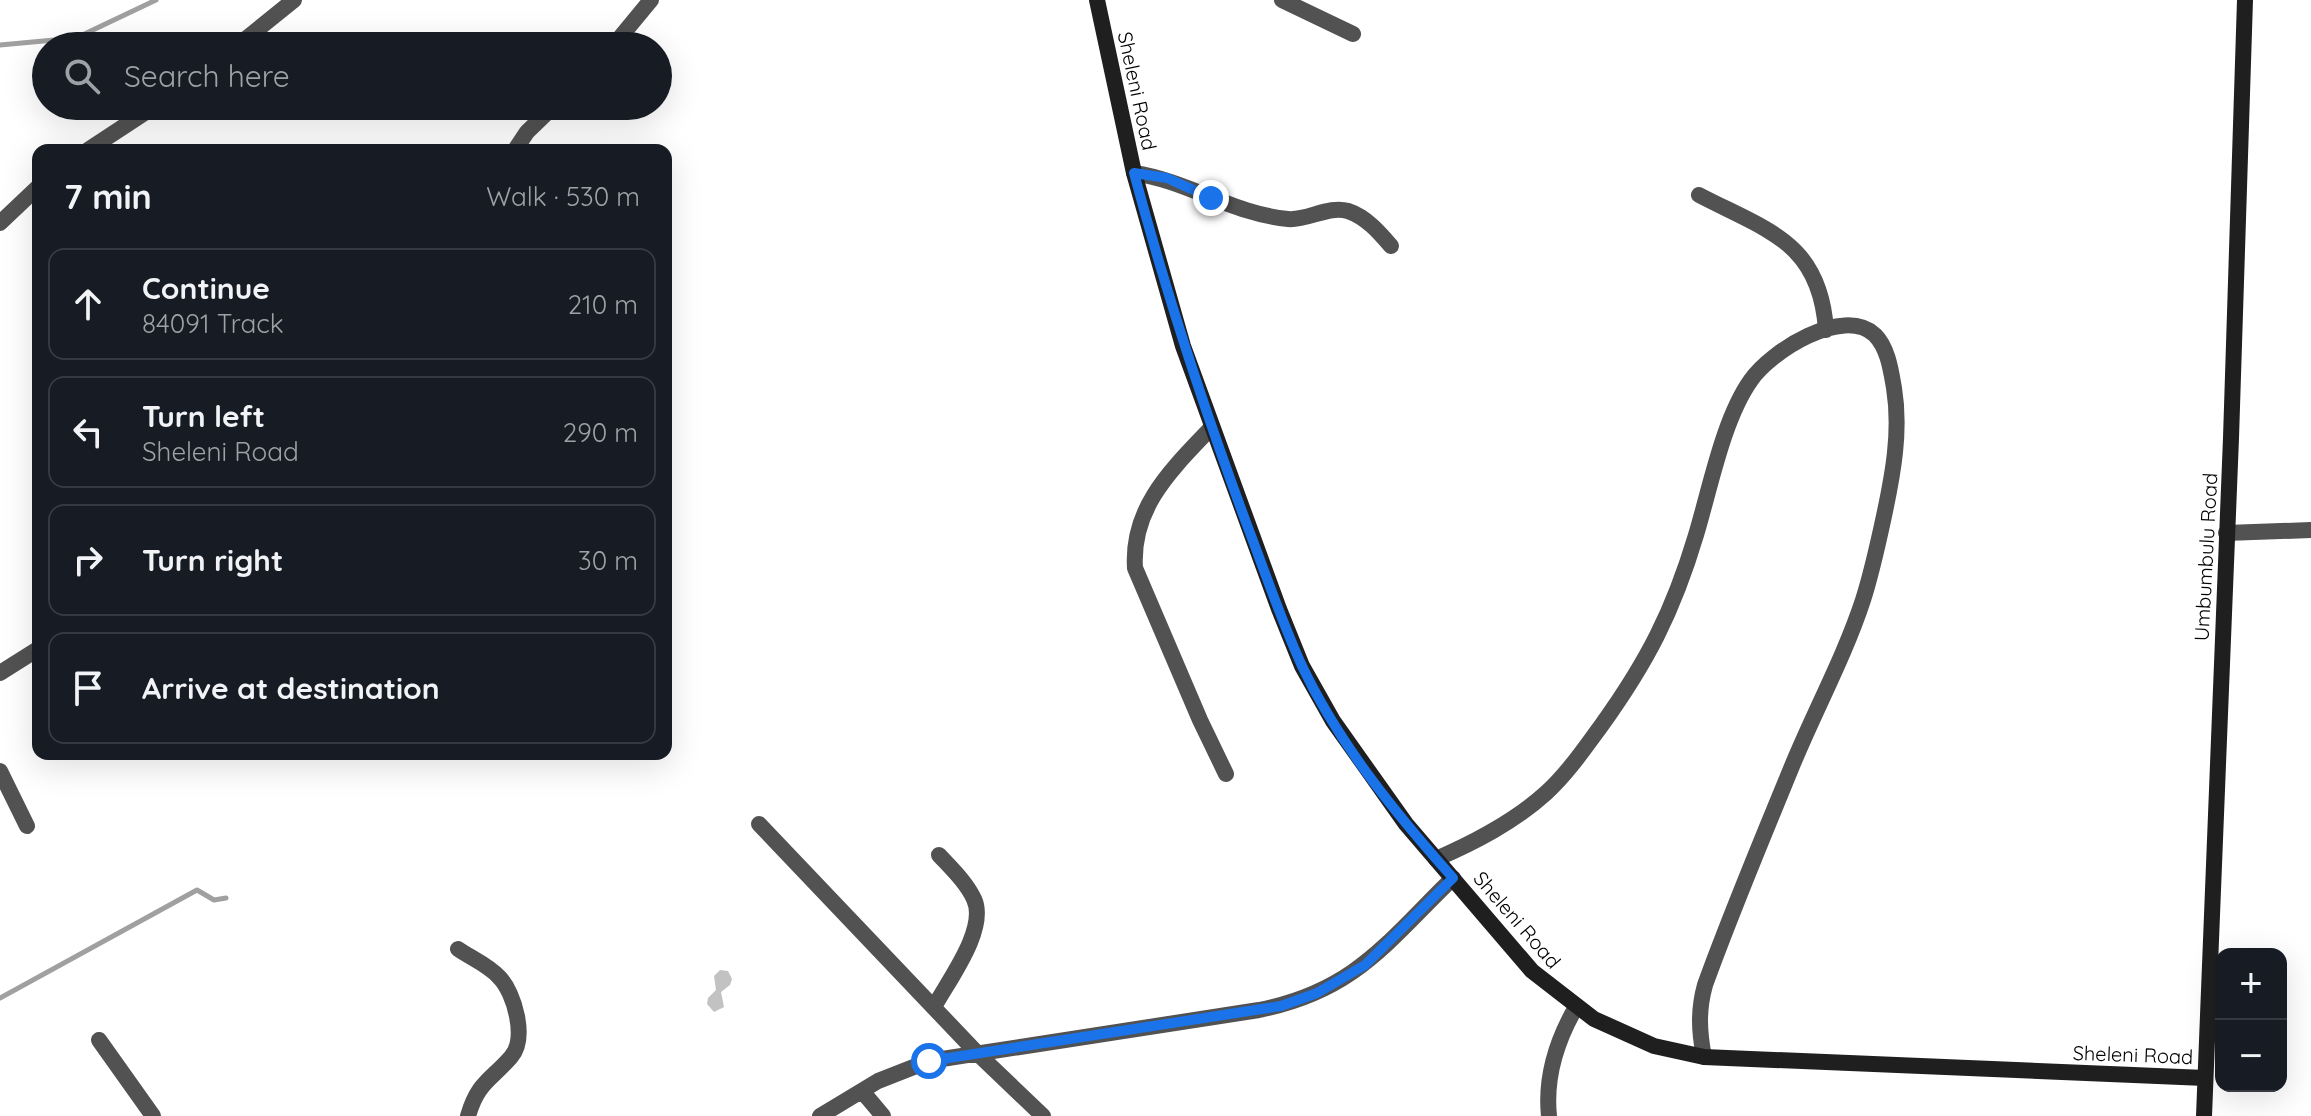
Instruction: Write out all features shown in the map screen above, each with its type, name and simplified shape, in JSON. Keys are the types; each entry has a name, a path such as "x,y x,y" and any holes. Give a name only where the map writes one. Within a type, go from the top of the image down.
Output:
{"street":[{"path":"254,32 294,0"},
{"path":"625,32 651,0"},
{"name":"Sheleni Road","path":"1097,0 1134,173 1170,303 1211,428 1302,666 1347,744 1397,812 1532,971 1594,1019 1654,1046 1704,1057 2205,1078"},
{"path":"1282,0 1353,34"},
{"name":"Umbumbulu Road","path":"2204,1116 2245,0"},
{"path":"97,144 134,120"},
{"path":"519,144 539,120"},
{"path":"1134,173 1167,178 1239,208 1281,218 1293,220 1341,209 1363,219 1391,246"},
{"path":"0,223 32,193"},
{"path":"1699,195 1757,225 1799,252 1817,282 1824,302 1826,330"},
{"path":"1436,859 1515,818 1548,791 1582,753 1650,652 1672,609 1731,418 1741,396 1766,362 1784,349 1836,326 1854,326 1869,331 1878,338 1884,349 1892,374 1897,416 1892,475 1862,601 1705,985 1699,1006 1704,1057"},
{"path":"1211,428 1156,492 1137,529 1134,551 1135,568 1226,774"},
{"path":"2226,533 2311,530"},
{"path":"0,673 32,653"},
{"path":"0,771 27,826"},
{"path":"759,824 977,1053 1043,1116"},
{"path":"934,1007 971,940 977,921 974,900 964,883 939,855"},
{"path":"820,1116 901,1071 929,1061 1259,1010 1317,993 1365,965 1453,878"},
{"path":"458,949 501,979 520,1034 511,1057 479,1089 468,1116"},
{"path":"1549,1116 1547,1098 1558,1047 1576,1007"},
{"path":"99,1040 153,1116"},
{"path":"862,1091 883,1116"}],"building":[{"path":"720,970 728,971 732,979 721,992 724,1007 714,1012 707,1004 708,998 716,990 714,976"}],"waterway":[{"path":"89,32 156,0"},
{"path":"0,45 32,42"},
{"path":"0,998 197,890 214,900 226,898"}],"route":[{"path":"929,1061 1281,1006 1317,993 1365,965 1453,878 1422,843 1347,744 1302,666 1218,448 1183,346 1134,173 1167,178 1211,198"}]}
